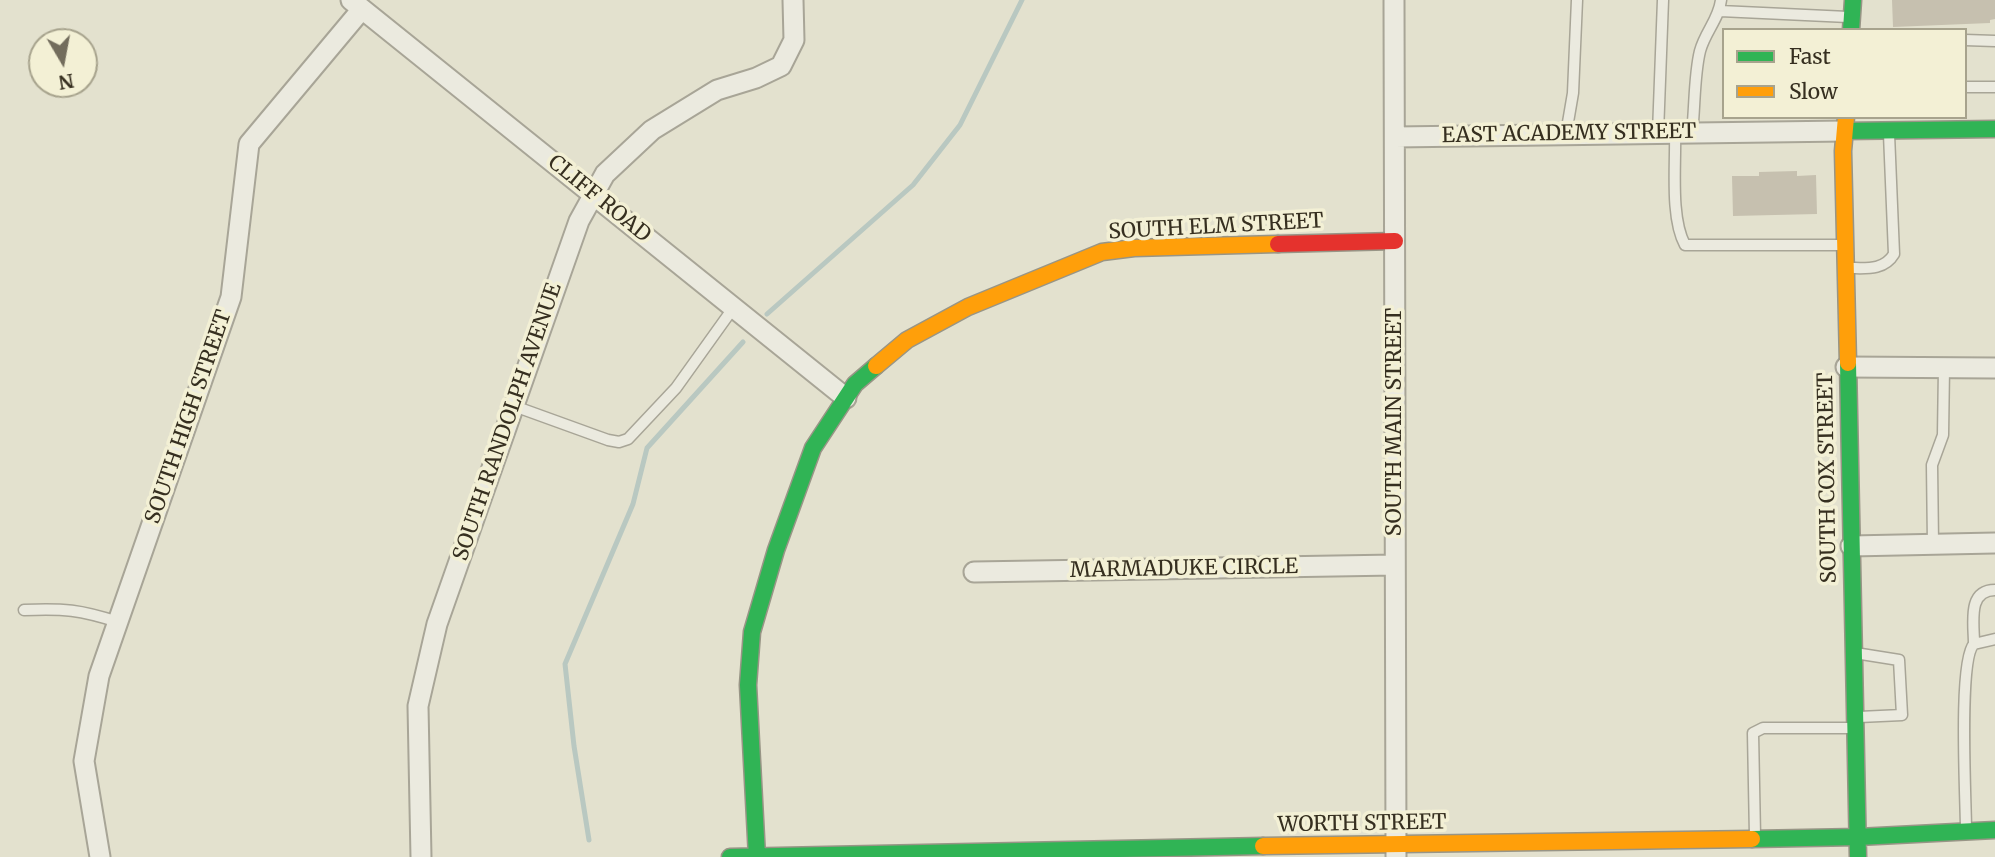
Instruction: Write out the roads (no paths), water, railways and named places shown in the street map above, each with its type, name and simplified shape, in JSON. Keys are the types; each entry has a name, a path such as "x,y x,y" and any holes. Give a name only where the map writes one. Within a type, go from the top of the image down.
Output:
{"street":[{"name":"SOUTH RANDOLPH AVENUE","path":"421,857 418,706 436,624 579,221 605,174 652,130 717,90 757,78 781,66 794,40 793,0"},
{"name":"SOUTH MAIN STREET","path":"1394,0 1396,850"},
{"path":"1852,23 1853,0"},
{"name":"CLIFF ROAD","path":"357,4 846,398"},
{"name":"SOUTH HIGH STREET","path":"100,857 83,761 99,676 231,297 248,144 357,4"},
{"name":"EAST ACADEMY STREET","path":"1395,136 1675,133 1845,124 1889,130 1949,123 1995,129"},
{"name":"SOUTH COX STREET","path":"1845,124 1846,367 1858,857"},
{"name":"SOUTH ELM STREET","path":"757,857 748,685 752,632 776,550 813,448 855,384 907,340 968,307 1102,252 1134,248 1395,241"},
{"path":"1846,367 1995,368"},
{"path":"1851,546 1995,543"},
{"name":"MARMADUKE CIRCLE","path":"974,572 1395,565"},
{"name":"WORTH STREET","path":"730,857 1515,849 1995,830"}],"lane":[{"path":"1566,134 1573,93 1577,0"},
{"path":"1663,0 1675,133 1677,203 1680,236 1685,245 1844,245"},
{"path":"1675,133 1700,51 1721,5 1852,23"},
{"path":"1967,40 1995,41"},
{"path":"1967,87 1995,87"},
{"path":"1845,268 1876,268 1885,264 1894,254 1889,130"},
{"path":"514,406 608,440 619,442 628,439 676,388 734,307"},
{"path":"1933,544 1932,465 1943,435 1944,368"},
{"path":"1974,644 1975,603 1980,593 1995,590"},
{"path":"24,610 63,608 118,622"},
{"path":"1966,831 1965,681 1970,648 1974,644 1995,639"},
{"path":"1755,838 1753,733 1763,728 1855,723 1902,715 1899,660 1853,653"}],"waterway":[{"path":"767,314 913,185 960,125 1022,0"},
{"path":"589,840 574,746 565,664 633,504 647,448 743,342"}]}
